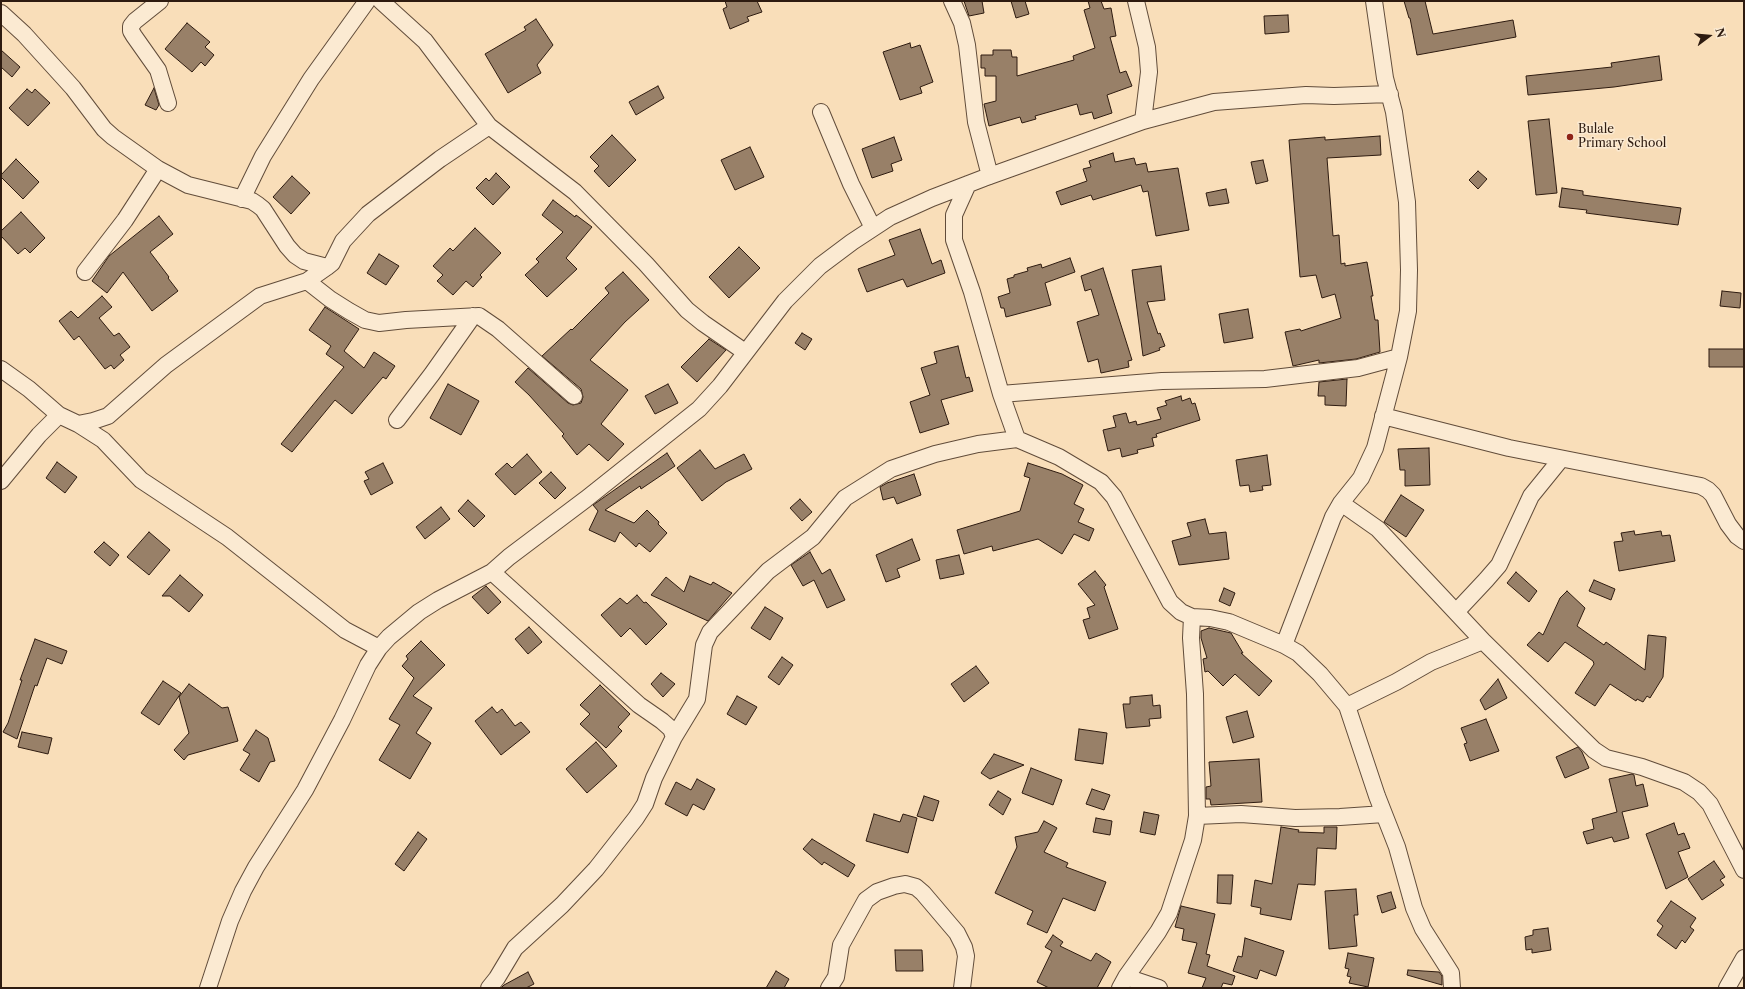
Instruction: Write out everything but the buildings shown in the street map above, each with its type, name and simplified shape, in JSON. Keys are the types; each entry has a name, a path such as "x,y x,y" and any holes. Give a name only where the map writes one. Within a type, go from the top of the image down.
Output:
{"street":[{"path":"160,1 135,21 131,28 134,36 158,70 168,103"},
{"path":"242,199 263,156 311,79 367,1"},
{"path":"381,1 425,41 489,126 575,192 636,254 687,310 745,352"},
{"path":"952,1 962,23 967,45 976,122 990,176"},
{"path":"1136,1 1147,47 1149,72 1143,120"},
{"path":"1284,645 1305,593 1324,535 1341,503 1361,478 1375,448 1399,357 1408,311 1409,270 1407,202 1390,94 1385,78 1374,1"},
{"path":"1,13 24,34 73,88 104,129 158,169 188,185 252,202 263,209 287,246 295,254 304,261 327,267"},
{"path":"208,988 230,921 243,891 256,867 301,796 342,720 368,665 379,648 389,637 419,612 438,600 492,572 508,557 586,499 699,409 720,386 785,301 820,266 890,217 968,184 1143,120 1214,102 1306,95 1334,96 1390,94"},
{"path":"821,112 873,228"},
{"path":"78,424 108,416 166,365 260,296 307,281 327,267 332,263 343,241 368,214 440,159 489,126"},
{"path":"85,272 125,220 158,169"},
{"path":"968,184 954,215 954,240 972,292 1001,394 1017,439"},
{"path":"307,281 348,311 365,320 379,324 479,316 490,322 574,396"},
{"path":"397,420 473,316"},
{"path":"1001,394 1162,381 1265,379 1358,368 1399,357"},
{"path":"1,369 59,415 78,424 103,440 141,480 227,537 345,630 379,648"},
{"path":"1,481 39,435 59,415"},
{"path":"1383,416 1509,448 1702,486 1713,495 1728,524 1737,536 1744,541"},
{"path":"488,988 497,978 515,948 562,905 596,869 636,818 645,804 654,778 674,737 697,699 704,645 710,632 768,571 813,537 844,498 890,469 935,454 978,444 1017,439 1059,457 1101,482 1117,503 1170,602 1181,612 1192,617 1210,618 1229,622 1284,645 1298,653 1320,674 1347,706 1384,814 1397,847 1414,908 1423,929 1451,974 1452,988"},
{"path":"1456,612 1499,565 1531,496 1561,459"},
{"path":"1341,503 1378,529 1483,641 1594,750 1606,758 1642,767 1684,782 1699,792 1710,804 1744,870"},
{"path":"492,572 639,705 671,729 674,737"},
{"path":"1159,988 1123,982 1144,954 1169,913 1192,840 1197,816 1195,694 1191,638 1192,617"},
{"path":"1347,706 1396,682 1431,662 1483,641"},
{"path":"1197,816 1240,814 1295,818 1384,814"},
{"path":"829,988 836,977 841,946 866,900 877,892 905,884 916,887 923,893 957,933 964,947 966,956 962,988"},
{"path":"1727,988 1744,958"}],"place":[{"name":"Bulale Primary School","path":"1570,137"}]}
